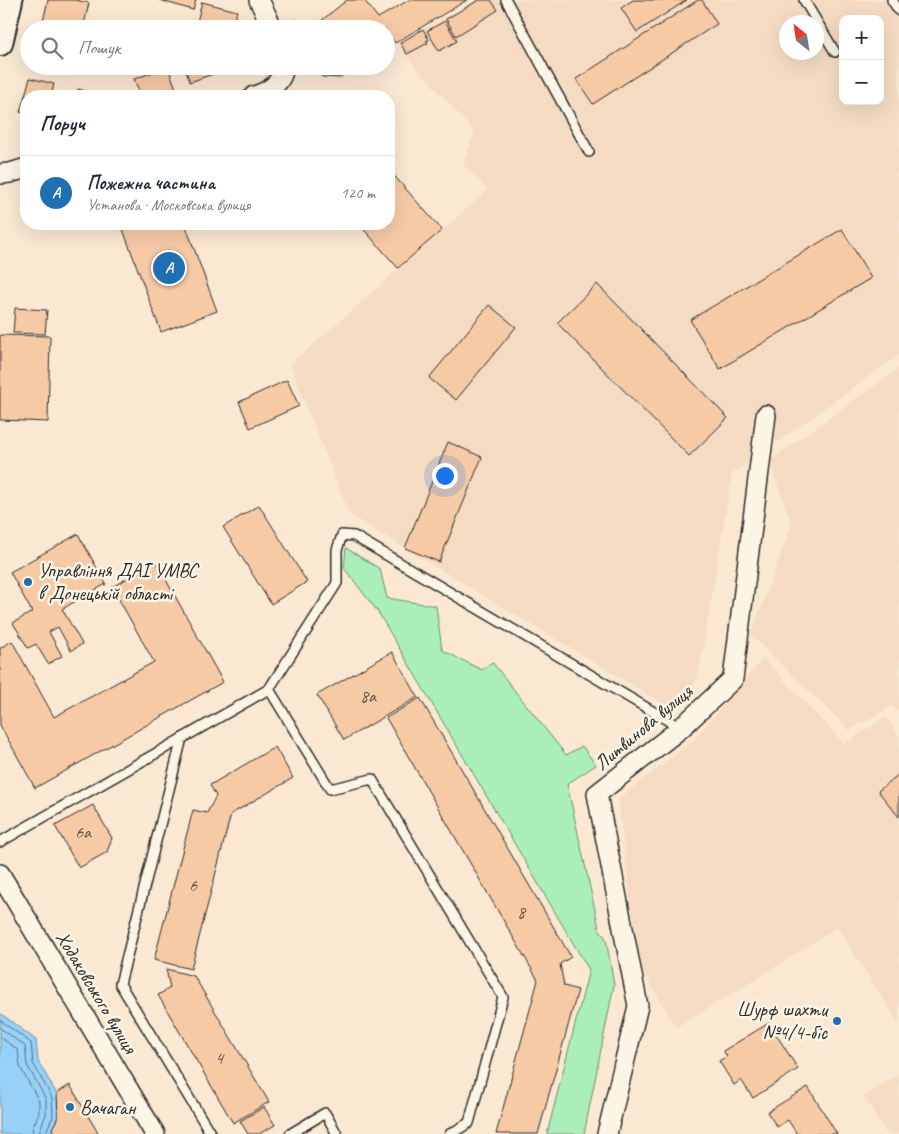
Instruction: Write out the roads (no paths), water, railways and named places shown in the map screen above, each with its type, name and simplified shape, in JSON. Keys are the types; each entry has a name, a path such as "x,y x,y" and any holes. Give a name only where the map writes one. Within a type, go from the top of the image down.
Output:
{"street":[{"path":"0,43 10,0"},
{"path":"260,0 269,20"},
{"path":"265,90 273,86 283,75"},
{"path":"0,174 10,174 20,170"},
{"name":"Литвинова вулиця","path":"607,1134 638,1006 597,794 682,728 732,679 766,415"},
{"name":"Ходаковського вулиця","path":"0,874 155,1134"}],"lane":[{"path":"506,0 589,152"},
{"path":"804,0 834,52"},
{"path":"892,0 899,11"},
{"path":"0,842 269,689 336,583 337,550 342,535 354,536 682,728"},
{"path":"269,689 330,789 372,779 503,997 468,1123 450,1134"},
{"path":"182,738 120,984 211,1134"},
{"path":"290,1134 325,1114 338,1134"}],"water":[{"path":"0,1013 36,1040 38,1061 58,1096 58,1118 49,1134 0,1134"}],"place":[{"name":"Пожежна частина","path":"169,268"},
{"name":"Управління ДАІ УМВС в Донецькій області","path":"28,582"},
{"name":"Шурф шахти №4/4-біс","path":"837,1021"},
{"name":"Вачаган","path":"70,1107"}]}
